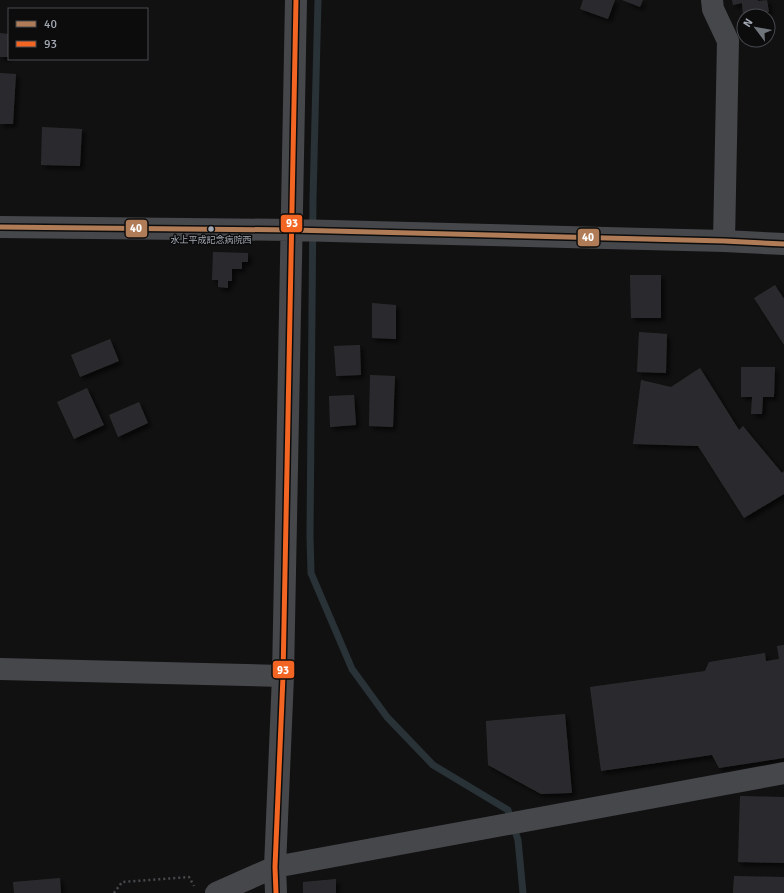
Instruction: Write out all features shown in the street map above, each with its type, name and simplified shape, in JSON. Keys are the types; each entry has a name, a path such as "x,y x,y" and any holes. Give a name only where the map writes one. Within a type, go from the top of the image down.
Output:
{"street":[{"path":"276,893 275,867 282,676 296,0"},
{"path":"712,0 713,9 728,41 724,241"},
{"path":"0,227 292,230 724,241 784,244"},
{"path":"0,669 282,676"},
{"path":"216,893 275,867 784,774"}],"path":[{"path":"114,893 122,882 189,877 195,888"}],"building":[{"path":"583,0 615,0 608,19 580,9"},
{"path":"622,0 643,0 640,7"},
{"path":"732,0 767,0 768,8 742,8 742,3 733,5"},
{"path":"0,33 8,34 8,57 0,57"},
{"path":"0,73 16,74 13,124 0,124"},
{"path":"42,127 82,129 80,166 41,165"},
{"path":"213,252 248,253 248,262 242,262 242,269 232,269 232,281 228,281 228,288 218,287 218,280 212,280"},
{"path":"630,275 661,275 661,318 631,318"},
{"path":"775,285 784,299 784,345 754,298"},
{"path":"372,303 396,305 396,339 372,338"},
{"path":"639,332 667,334 666,373 637,372"},
{"path":"110,339 119,361 80,377 71,355"},
{"path":"360,345 361,375 336,376 334,346"},
{"path":"741,367 775,367 774,397 763,397 762,414 751,414 752,397 741,397"},
{"path":"700,368 739,430 743,426 782,473 784,471 784,494 744,518 698,446 633,444 641,380 671,387"},
{"path":"370,375 395,376 393,427 369,426"},
{"path":"87,388 104,425 74,439 57,402"},
{"path":"354,395 356,425 330,427 329,396"},
{"path":"139,402 148,423 118,437 109,415"},
{"path":"784,645 784,758 719,768 712,755 601,771 590,687 705,671 709,662 765,653 766,661 779,659 777,646"},
{"path":"565,714 572,793 541,794 488,765 486,721"},
{"path":"740,796 784,797 784,863 738,862"},
{"path":"734,876 784,877 784,893 733,893"},
{"path":"60,878 61,893 14,893 13,882"},
{"path":"336,879 336,893 303,893 303,882"}],"waterway":[{"path":"318,0 313,198 311,573 352,669 387,717 433,765 508,810 518,840 523,893"}],"transit line":[{"name":"93","path":"276,893 275,867 283,676 296,0"},
{"name":"40","path":"0,227 292,230 724,241 784,244"}],"place":[{"name":"水上平成記念病院西","path":"211,229"}]}
